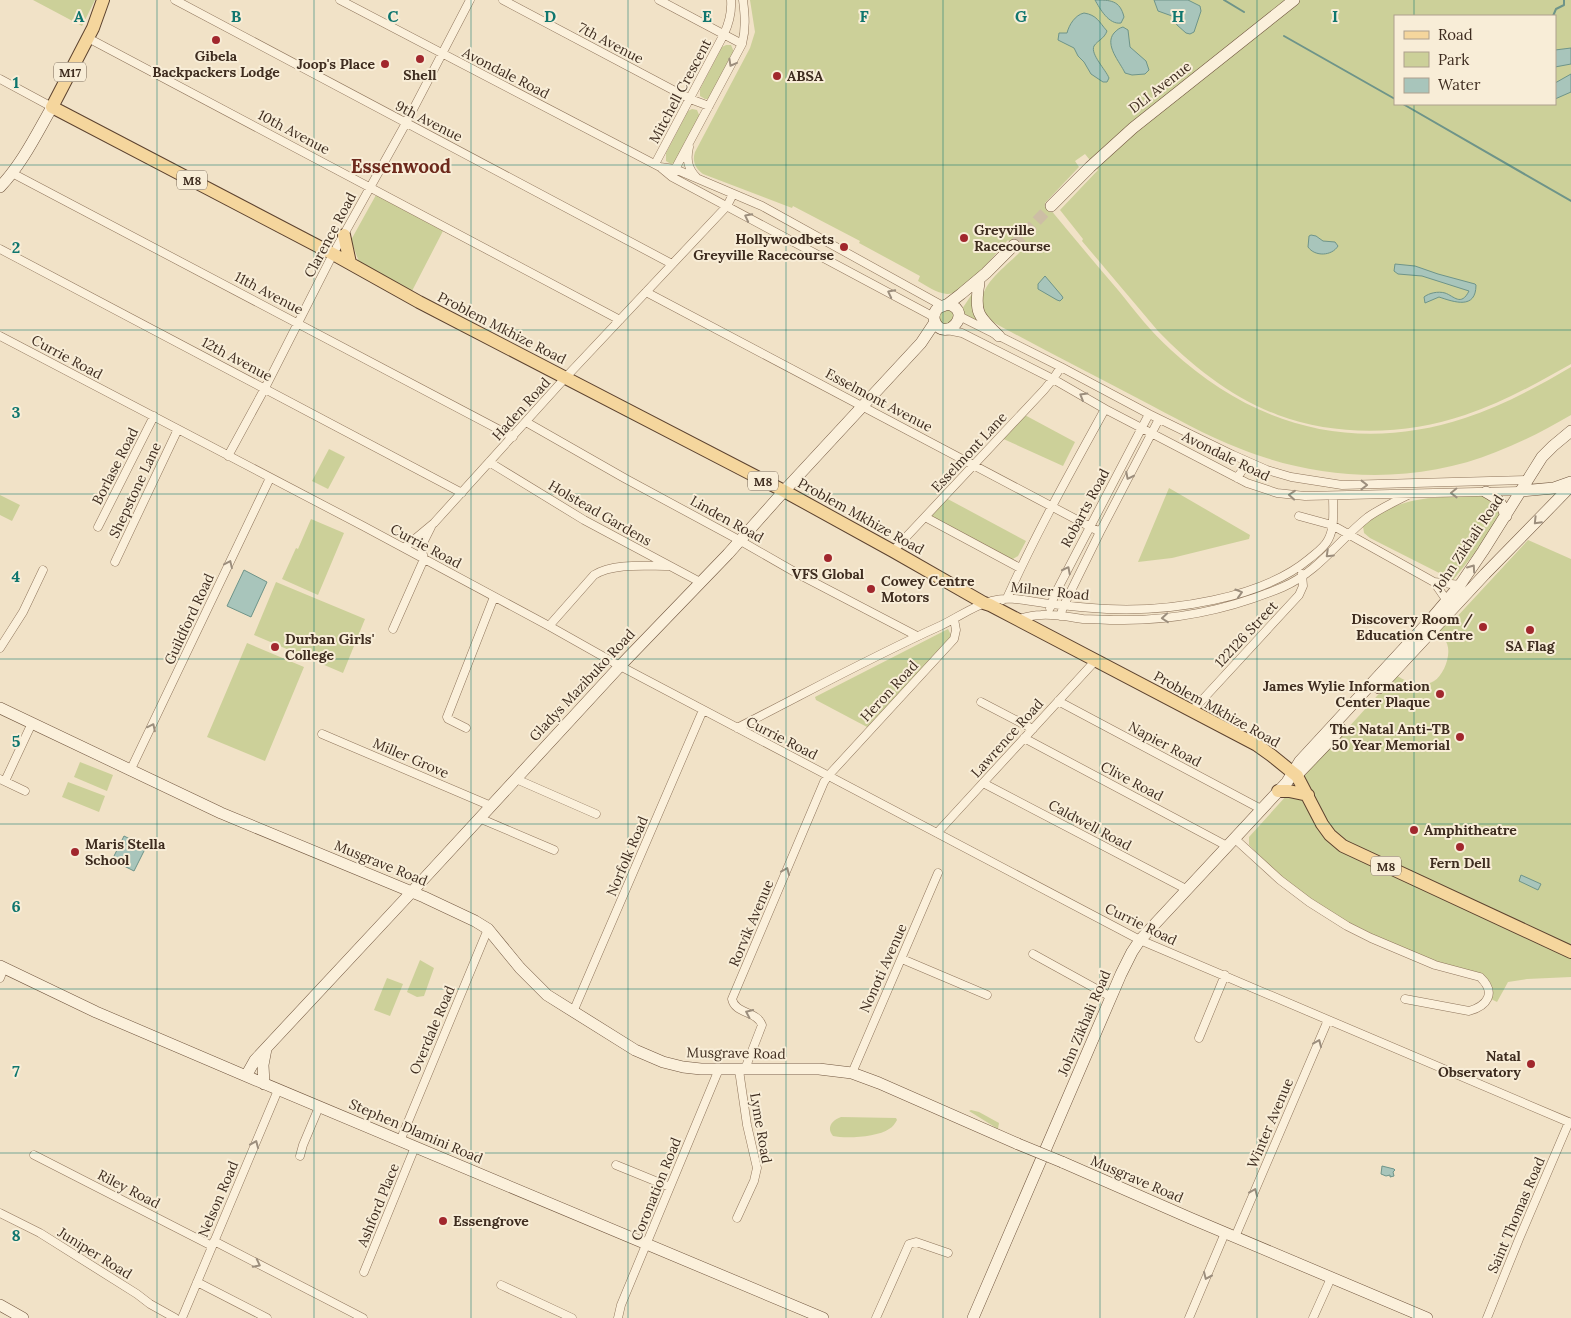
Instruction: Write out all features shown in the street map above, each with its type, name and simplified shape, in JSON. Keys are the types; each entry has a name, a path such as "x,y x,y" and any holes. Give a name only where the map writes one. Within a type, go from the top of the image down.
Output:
{"main road":[{"name":"M17","path":"52,107 90,33 103,0"},
{"name":"M17","path":"90,33 112,0"},
{"name":"Problem Mkhize Road","path":"52,107 350,263 418,302 784,491 987,604 1257,745 1289,780 1308,795 1322,824 1330,835 1343,846 1571,952"},
{"path":"344,235 350,263"},
{"path":"1289,780 1289,791 1308,795"}],"street":[{"name":"9th Avenue","path":"174,0 672,264"},
{"name":"Avondale Road","path":"340,0 673,173 727,206 859,277 940,324 1053,379 1151,433 1254,486 1277,493 1305,496 1520,491"},
{"name":"Clarence Road","path":"228,456 333,254 406,123 470,0"},
{"name":"7th Avenue","path":"503,0 690,99 708,106"},
{"path":"659,0 742,44"},
{"name":"Mitchell Crescent","path":"658,165 729,23 731,14 730,0"},
{"path":"673,173 742,44 746,18 743,0"},
{"name":"DLI Avenue","path":"1051,206 1133,128 1294,0"},
{"name":"10th Avenue","path":"90,33 620,320"},
{"name":"Problem Mkhize Road","path":"0,79 52,107"},
{"name":"M17","path":"0,187 26,152 52,107"},
{"path":"693,134 688,154 688,164 692,173 704,182"},
{"name":"11th Avenue","path":"12,173 513,437"},
{"name":"Avondale Road","path":"673,173 704,182 783,216 1000,336 1149,414 1248,462 1291,478 1342,485 1529,477"},
{"name":"Haden Road","path":"404,548 434,523 462,493 566,378 727,206 733,194"},
{"path":"951,309 956,325 940,324 935,310 951,309 1014,246"},
{"name":"12th Avenue","path":"0,248 462,493"},
{"path":"859,277 865,262"},
{"path":"982,278 976,300 978,311 982,319 1000,336"},
{"name":"Esselmont Avenue","path":"646,292 1100,532"},
{"name":"Gladys Mazibuko Road","path":"246,1076 252,1063 940,324"},
{"name":"Currie Road","path":"0,336 404,548 736,728 1140,940 1570,1122"},
{"name":"Esselmont Lane","path":"893,550 1053,379 1060,367"},
{"path":"736,728 917,636 987,604 1007,598 1051,506 1106,409"},
{"name":"Robarts Road","path":"1048,615 1051,604 1090,526 1149,414"},
{"name":"Borlase Road","path":"98,527 154,416"},
{"name":"Robarts Road","path":"1060,616 1100,532 1159,419"},
{"name":"Linden Road","path":"526,422 800,575 917,636"},
{"name":"Shepstone Lane","path":"115,562 178,430"},
{"name":"John Zikhali Road","path":"1289,780 1300,761 1460,585 1506,516 1542,457 1571,431"},
{"name":"Holstead Gardens","path":"489,462 584,520 700,582"},
{"path":"1237,478 1248,462"},
{"path":"1529,477 1545,489"},
{"name":"Guildford Road","path":"130,771 270,478"},
{"path":"1520,491 1545,489 1571,482"},
{"name":"John Zikhali Road","path":"973,1316 1111,997 1128,959 1140,940 1261,809 1571,486"},
{"path":"1486,492 1497,498 1506,516"},
{"name":"Milner Road","path":"1017,619 1048,615 1144,620 1224,608 1284,587 1303,577 1329,555 1349,534 1381,508 1410,494"},
{"name":"Milner Road","path":"1007,598 1051,604 1132,610 1164,608 1221,598 1270,582 1299,568 1322,548 1331,534 1333,496"},
{"path":"1299,516 1332,525 1434,582 1460,585"},
{"path":"925,517 1020,568"},
{"path":"393,629 424,559 422,547 434,523"},
{"path":"549,626 594,575 599,572 616,568 670,566"},
{"path":"1299,568 1303,577"},
{"path":"0,648 22,612 43,570"},
{"name":"122126 Street","path":"1192,711 1299,595 1303,586 1303,577"},
{"path":"1434,582 1447,601"},
{"path":"466,728 448,720 447,717 494,597"},
{"path":"1221,598 1224,608"},
{"path":"1193,604 1194,614"},
{"path":"1118,610 1118,620"},
{"name":"Heron Road","path":"828,776 954,639 956,630 954,619"},
{"name":"Lawrence Road","path":"937,833 1096,660"},
{"path":"980,702 1032,729"},
{"name":"Napier Road","path":"1058,702 1261,809"},
{"name":"Musgrave Road","path":"0,708 221,813 411,892 475,921 488,929 520,968 548,995 635,1050 663,1062 701,1070 819,1069 852,1073 1427,1318"},
{"name":"Norfolk Road","path":"573,1012 703,710"},
{"path":"25,791 2,780 32,723"},
{"name":"Miller Grove","path":"322,734 491,806"},
{"name":"Clive Road","path":"1024,738 1230,842 1332,917 1371,938 1435,965 1480,978 1489,988 1488,998 1484,1004 1468,1011 1405,999"},
{"name":"Rorvik Avenue","path":"742,1069 762,1025 757,1017 736,1008 732,999 828,776"},
{"path":"516,779 596,814"},
{"name":"Caldwell Road","path":"983,783 1186,889"},
{"path":"479,818 554,850"},
{"name":"Nonoti Avenue","path":"852,1073 938,873"},
{"name":"Overdale Road","path":"400,1141 488,929"},
{"path":"1033,954 1111,997"},
{"path":"902,959 987,995"},
{"name":"Stephen Dlamini Road","path":"1,971 318,1107 823,1318"},
{"path":"1198,1038 1225,976"},
{"name":"Winter Avenue","path":"1188,1318 1230,1235 1328,1020"},
{"path":"264,1084 263,1065 266,1049"},
{"name":"Coronation Road","path":"618,1318 621,1305 719,1069"},
{"name":"Lyme Road","path":"737,1218 754,1181 757,1168 747,1125 742,1069"},
{"name":"Nelson Road","path":"180,1318 278,1090"},
{"path":"300,1156 318,1107"},
{"name":"Saint Thomas Road","path":"1487,1318 1518,1239 1570,1122"},
{"name":"Ashford Place","path":"364,1272 415,1147"},
{"name":"Riley Road","path":"34,1154 363,1318"},
{"path":"616,1165 670,1187"},
{"name":"Juniper Road","path":"0,1213 40,1233 130,1289 150,1304 180,1318"},
{"path":"876,1318 911,1243 916,1242 948,1253"},
{"path":"1314,1318 1330,1278"},
{"path":"197,1282 267,1318"},
{"path":"501,1285 572,1318"},
{"path":"0,1305 22,1318"}],"green space":[{"path":"33,0 95,0 82,26"},
{"path":"750,0 1571,0 1571,364 1492,405 1443,422 1420,427 1372,431 1324,427 1301,422 1261,408 1214,380 1171,344 1082,241 1083,239 1060,210 1098,170 1085,154 1075,161 1079,167 1045,203 1143,321 1171,350 1203,377 1237,398 1272,415 1308,426 1346,433 1385,433 1424,429 1465,418 1492,408 1532,389 1571,367 1571,415 1515,444 1465,463 1401,474 1335,473 1303,468 1272,460 1215,438 991,321 984,311 982,302 984,293 988,284 995,276 1019,253 1008,240 971,281 962,288 947,294 932,289 918,281 920,276 859,243 860,241 793,206 792,208 700,172 694,161 695,152 750,48 755,32"},
{"path":"731,45 734,52 709,99 705,99 700,96 700,89 722,47"},
{"path":"692,109 697,110 700,117 675,163 671,164 666,161 666,153 688,111"},
{"path":"376,195 443,231 412,291 359,262 351,240"},
{"path":"974,291 985,327 960,314"},
{"path":"949,308 956,316 948,326 939,322 938,314"},
{"path":"1021,413 1075,442 1063,466 999,437"},
{"path":"329,449 345,457 328,489 312,481"},
{"path":"1169,488 1250,535 1249,539 1172,558 1138,562"},
{"path":"0,495 20,505 12,521 0,515"},
{"path":"1486,495 1499,503 1500,517 1482,544 1453,580 1370,538 1364,533 1363,526 1377,515 1406,502 1436,497"},
{"path":"944,497 1026,541 1018,556 1011,560 926,517"},
{"path":"311,519 344,533 318,595 282,579"},
{"path":"1528,540 1571,559 1571,977 1508,982 1497,1002 1489,998 1487,982 1363,933 1288,884 1249,845 1249,837 1396,675 1409,682 1419,684 1429,683 1438,678 1445,667 1448,649 1447,643 1435,632 1450,617 1453,621"},
{"path":"276,582 365,619 343,673 254,635"},
{"path":"948,629 952,637 867,727 816,700 815,697"},
{"path":"247,643 304,667 265,761 207,737"},
{"path":"80,762 113,775 107,791 74,777"},
{"path":"68,782 105,796 99,812 62,797"},
{"path":"420,960 434,968 424,996 417,997 407,992"},
{"path":"387,978 403,984 390,1016 374,1010"},
{"path":"969,1111 979,1112 999,1123 998,1129"},
{"path":"841,1117 896,1118 897,1120 894,1125 884,1132 870,1136 833,1136 830,1127 835,1120"}],"water":[{"path":"1095,0 1110,1 1117,4 1124,17 1121,23 1113,22 1109,19"},
{"path":"1154,0 1188,0 1200,6 1201,11 1194,32 1186,33 1177,25 1172,16 1158,11"},
{"path":"1084,13 1095,17 1107,31 1093,49 1096,58 1109,78 1107,82 1103,82 1091,74 1074,48 1058,40 1059,33 1067,33 1073,21"},
{"path":"1123,27 1128,30 1130,47 1146,61 1149,70 1145,74 1132,75 1125,73 1114,53 1111,38 1116,31"},
{"path":"1571,48 1571,64 1556,67 1556,50"},
{"path":"1571,74 1571,92 1556,99 1556,82"},
{"path":"1311,235 1323,241 1335,242 1338,246 1332,252 1319,254 1308,247 1309,236"},
{"path":"1395,264 1415,266 1475,284 1475,293 1468,301 1463,302 1439,297 1425,303 1424,297 1431,293 1442,292 1460,299 1466,296 1469,291 1422,276 1398,274 1394,271"},
{"path":"1045,276 1062,296 1063,298 1060,301 1038,289 1038,284"},
{"path":"244,570 267,582 251,617 227,606"},
{"path":"124,836 146,847 134,871 112,860"},
{"path":"1521,875 1541,884 1538,890 1519,881"},
{"path":"1382,1166 1394,1169 1394,1176 1390,1177 1390,1175 1381,1174"}],"waterway":[{"path":"1224,0 1244,12"},
{"path":"1553,15 1556,9 1564,5 1564,0"},
{"path":"1284,36 1394,98"},
{"path":"1405,105 1571,201"}],"tunnel":[{"path":"1014,245 1051,206"}],"place":[{"name":"Gibela Backpackers Lodge","path":"216,40"},
{"name":"Shell","path":"420,59"},
{"name":"Joop's Place","path":"385,64"},
{"name":"ABSA","path":"777,76"},
{"name":"Greyville Racecourse","path":"964,238"},
{"name":"Hollywoodbets Greyville Racecourse","path":"844,247"},
{"name":"VFS Global","path":"828,558"},
{"name":"Cowey Centre Motors","path":"871,589"},
{"name":"Discovery Room / Education Centre","path":"1483,627"},
{"name":"SA Flag","path":"1530,630"},
{"name":"Durban Girls' College","path":"275,647"},
{"name":"James Wylie Information Center Plaque","path":"1440,694"},
{"name":"The Natal Anti-TB 50 Year Memorial","path":"1460,737"},
{"name":"Amphitheatre","path":"1414,830"},
{"name":"Fern Dell","path":"1460,847"},
{"name":"Maris Stella School","path":"75,852"},
{"name":"Natal Observatory","path":"1531,1064"},
{"name":"Essengrove","path":"443,1221"}],"district":[{"name":"Essenwood","path":"401,166"}]}
